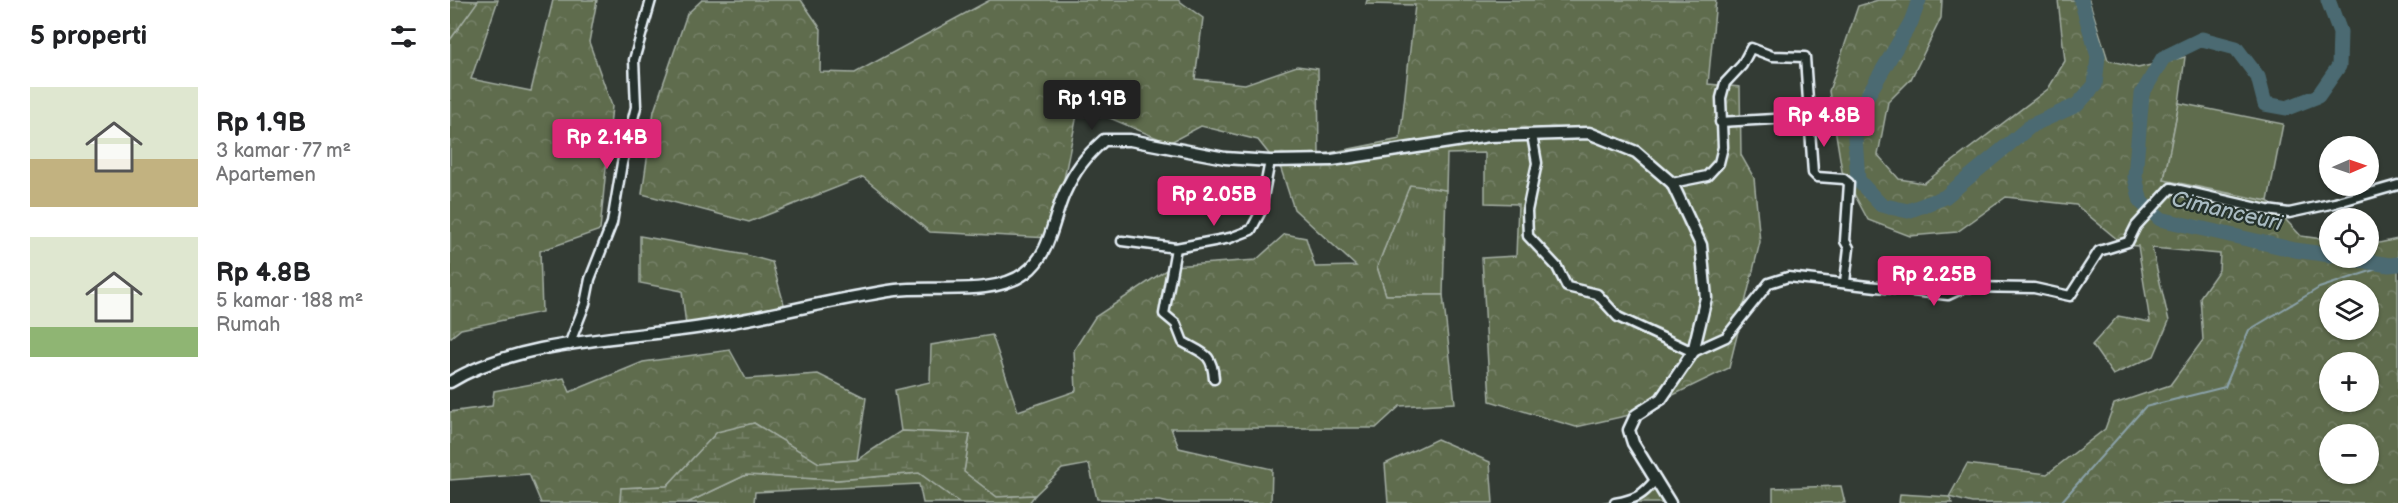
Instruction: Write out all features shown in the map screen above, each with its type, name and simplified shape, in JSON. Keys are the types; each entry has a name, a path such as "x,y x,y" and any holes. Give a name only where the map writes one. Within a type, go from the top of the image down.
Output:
{"street":[{"path":"569,345 585,304 590,279 612,223 622,163 636,107 634,60 651,0"},
{"path":"1672,183 1707,176 1719,164 1723,147 1720,122 1721,98 1725,83 1742,65 1751,48 1772,56 1805,57 1813,173 1817,177 1844,179 1849,183 1845,241 1849,248 1845,282"},
{"path":"1720,122 1808,117"},
{"path":"450,382 484,366 532,350 732,322 897,290 996,286 1024,273 1046,248 1064,195 1083,159 1104,140 1130,140 1225,158 1270,161 1332,160 1489,136 1589,133 1636,152 1672,183 1701,245 1706,298 1693,352 1661,399 1636,415 1629,430 1670,503"},
{"path":"1532,135 1537,163 1527,211 1528,236 1557,267 1567,287 1597,294 1618,317 1693,352 1726,337 1769,283 1788,277 1948,295 1965,286 2034,288 2070,296 2099,251 2128,242 2136,226 2171,188 2289,213 2398,185"},
{"path":"1122,241 1176,248 1230,238 1251,230 1260,213 1270,161"},
{"path":"1176,248 1164,314 1176,324 1183,342 1208,356 1213,363 1214,379"},
{"path":"1615,503 1632,500 1643,494 1656,479"}],"green space":[{"path":"450,0 478,1 450,40"},
{"path":"478,0 498,0 471,79 531,91 553,0 597,0 589,42 612,106 600,230 540,251 542,312 461,329 450,338 450,40"},
{"path":"702,0 801,0 821,29 820,72 855,73 990,0 1178,0 1203,18 1195,79 1245,84 1297,66 1318,69 1319,155 1400,139 1415,5 1366,4 1367,0 1716,0 1708,84 1740,87 1741,155 1754,178 1760,242 1729,368 1634,414 1576,427 1490,401 1482,258 1516,256 1518,204 1485,203 1485,153 1447,154 1446,190 1410,185 1377,267 1386,295 1443,295 1455,403 1400,406 1376,428 1171,428 1179,448 1272,469 1271,503 1169,503 1097,499 1089,464 1062,469 1035,495 997,497 964,472 970,434 901,431 895,390 930,382 931,345 992,335 1018,411 1076,391 1074,350 1095,317 1172,266 1256,260 1285,234 1306,238 1315,267 1356,266 1294,209 1281,169 1258,140 1201,126 1169,143 1079,105 1052,238 930,232 863,177 749,222 642,194 654,111 687,14"},
{"path":"1878,0 1942,0 1941,18 1911,79 1888,102 1878,155 1899,179 1924,183 2048,89 2065,61 2058,0 2089,0 2108,60 2138,68 2185,57 2179,103 2164,180 2268,201 2301,236 2319,239 2319,268 2379,268 2379,243 2398,239 2398,503 1972,503 1949,497 1967,464 2047,474 2105,429 2114,404 2170,385 2203,340 2200,297 2219,270 2220,254 2152,248 2169,321 2154,356 2113,375 2092,345 2118,316 2150,322 2138,246 2124,245 2076,205 2006,197 1957,232 1910,236 1868,220 1842,171 1829,91 1858,6"},
{"path":"2179,103 2283,124 2268,201 2164,180"},
{"path":"1410,184 1446,190 1443,295 1386,295 1377,267"},
{"path":"640,236 746,255 772,262 786,311 686,326 682,291 640,283"},
{"path":"730,350 746,379 818,374 866,398 857,460 818,463 754,423 717,433 667,486 621,488 620,503 541,503 529,474 450,480 450,412 492,406 494,391 564,378 570,392 643,362"},
{"path":"754,423 819,463 857,460 901,431 970,434 964,472 997,497 1035,495 1029,503 960,503 919,473 837,480 746,475 687,503 620,503 621,488 667,486 717,432"},
{"path":"1437,439 1490,462 1493,503 1388,503 1385,464"},
{"path":"919,473 960,503 923,503 919,484 755,492 754,503 687,503 746,475 837,480"},
{"path":"1655,477 1671,503 1600,503 1635,496"},
{"path":"1841,486 1845,503 1773,503 1773,488"},
{"path":"1900,494 1949,497 1952,503 1899,503"}],"waterway":[{"name":"Cimanceuri","path":"1919,0 1911,22 1862,105 1855,138 1858,180 1881,205 1908,211 1945,197 2032,125 2077,105 2095,85 2098,56 2081,0"},
{"name":"Cimanceuri","path":"2319,253 2160,219 2141,202 2135,177 2142,94 2163,58 2202,39 2236,48 2258,77 2265,104 2287,108 2318,96 2339,66 2340,32 2328,0"},
{"name":"Cimanceuri","path":"2379,263 2398,264"},
{"path":"2020,503 2062,501 2145,407 2225,387 2249,330 2319,288 2389,265"}]}
